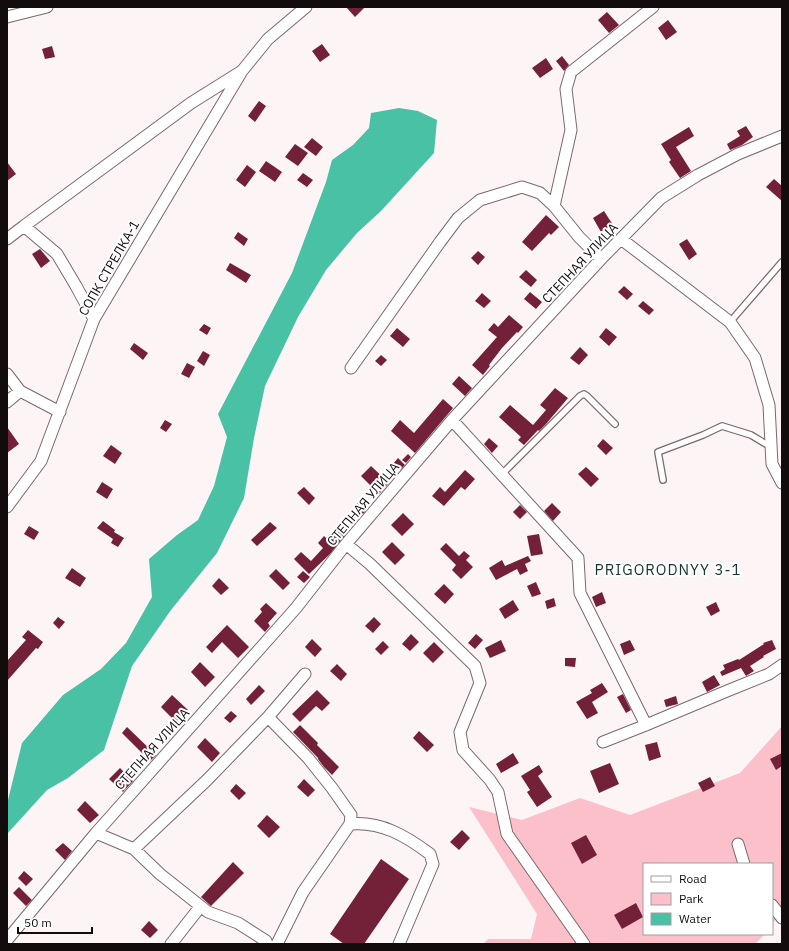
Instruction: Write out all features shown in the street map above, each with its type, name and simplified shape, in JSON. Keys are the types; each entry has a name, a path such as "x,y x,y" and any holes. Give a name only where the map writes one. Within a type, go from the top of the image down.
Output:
{"street":[{"path":"7,17 47,7"},
{"path":"7,239 191,103 242,71 268,39 306,7"},
{"path":"554,206 571,130 566,89 571,72 653,7"},
{"name":"СОПК СТРЕЛКА-1","path":"7,507 41,461 94,319 242,71"},
{"name":"СТЕПНАЯ УЛИЦА","path":"7,940 96,833 296,608 346,544 452,420 601,259 662,198 705,171 738,154 782,136"},
{"path":"352,368 458,218 480,200 522,187 540,193 554,206 579,237 601,259"},
{"path":"24,226 57,254 94,319"},
{"path":"621,239 730,322 755,358 769,405 772,464 782,483"},
{"path":"7,374 20,391 60,412"},
{"path":"7,402 20,391"},
{"path":"452,420 578,558 580,593 646,726"},
{"path":"346,544 370,564 475,666 480,683 460,732 463,750 490,780 498,792 507,834 584,944"},
{"path":"603,742 646,726 769,674 782,665"},
{"path":"134,849 207,780 268,717 305,674"},
{"path":"268,717 308,758 351,815 350,824 302,892 277,944"},
{"path":"350,824 362,823 379,825 400,834 430,854 433,864 399,944"},
{"path":"96,833 134,849 160,874 200,907 214,915 238,923 266,940 267,944"},
{"path":"738,844 744,863"},
{"path":"773,906 782,918"},
{"path":"171,944 200,907"}],"lane":[{"path":"730,322 782,262"},
{"path":"502,474 580,396 584,394 615,424"},
{"path":"663,480 658,452 722,426 751,435 771,447"}],"green space":[{"path":"782,726 782,911 773,923 773,863 643,863 643,935 764,935 755,944 483,944 488,939 531,939 537,914 469,807 522,820 580,798 630,815 740,773"}],"water":[{"path":"399,108 418,111 437,120 434,153 381,211 357,233 326,270 298,317 265,386 254,438 244,498 217,553 171,610 132,666 104,750 68,778 47,790 7,834 7,801 22,743 63,695 101,669 126,643 152,597 149,559 177,535 198,520 214,486 227,437 218,414 292,273 326,182 332,160 353,145 369,128 371,113"}],"building":[{"path":"346,7 365,7 355,17"},
{"path":"607,12 619,25 609,33 598,20"},
{"path":"668,20 677,32 666,40 658,28"},
{"path":"322,44 330,55 320,62 312,51"},
{"path":"52,46 55,57 45,59 42,49"},
{"path":"562,56 569,65 564,71 556,61"},
{"path":"546,58 553,69 540,78 532,68"},
{"path":"259,101 266,106 255,122 248,116"},
{"path":"746,126 753,137 742,145 730,150 727,144 740,136 737,131"},
{"path":"689,127 694,136 676,147 691,171 680,178 669,162 671,160 661,144"},
{"path":"312,138 323,147 316,156 304,147"},
{"path":"295,144 308,153 298,166 285,157"},
{"path":"266,161 282,172 275,182 259,171"},
{"path":"7,162 16,174 7,181"},
{"path":"247,165 256,172 245,187 236,180"},
{"path":"303,173 313,180 307,187 297,180"},
{"path":"774,179 782,186 782,201 766,187"},
{"path":"604,211 613,225 601,232 593,218"},
{"path":"546,215 559,227 551,235 549,233 532,251 522,242"},
{"path":"238,232 248,239 244,246 234,238"},
{"path":"687,239 697,254 689,260 679,244"},
{"path":"40,249 50,261 41,268 32,254"},
{"path":"478,251 485,257 478,265 471,258"},
{"path":"230,263 251,275 246,283 226,270"},
{"path":"526,270 537,280 531,287 519,277"},
{"path":"624,286 633,294 627,300 618,292"},
{"path":"530,292 542,302 536,309 524,299"},
{"path":"482,293 491,301 484,308 475,301"},
{"path":"643,301 654,310 649,315 638,306"},
{"path":"509,315 523,327 502,348 483,375 472,365 497,337 488,330 494,323 498,327"},
{"path":"204,324 211,328 207,335 199,330"},
{"path":"397,328 410,339 403,347 390,336"},
{"path":"606,328 617,337 609,346 599,337"},
{"path":"134,343 148,353 143,360 130,349"},
{"path":"580,347 588,355 579,365 570,358"},
{"path":"203,351 210,355 204,366 197,361"},
{"path":"381,355 387,360 381,366 375,361"},
{"path":"187,363 195,367 189,378 181,374"},
{"path":"459,376 472,388 465,396 452,384"},
{"path":"555,388 568,398 546,424 524,445 518,440 521,437 499,417 510,405 533,425 546,410 540,405"},
{"path":"443,399 453,408 415,453 391,431 400,420 414,433"},
{"path":"165,420 172,424 166,432 160,428"},
{"path":"7,427 19,444 7,453"},
{"path":"489,438 498,446 492,453 484,444"},
{"path":"603,439 613,448 606,455 597,446"},
{"path":"111,445 122,453 115,464 103,456"},
{"path":"408,454 411,457 406,463 402,460"},
{"path":"398,458 405,465 400,470 393,464"},
{"path":"371,466 389,483 379,494 361,476"},
{"path":"586,467 599,479 591,487 578,474"},
{"path":"465,470 475,479 465,490 461,487 444,506 432,496 440,487 445,492"},
{"path":"102,482 113,489 107,499 96,492"},
{"path":"304,487 315,498 309,505 297,493"},
{"path":"361,500 368,507 363,514 355,506"},
{"path":"552,503 561,512 553,521 544,511"},
{"path":"520,505 527,512 520,519 513,512"},
{"path":"403,513 414,524 402,536 391,525"},
{"path":"103,521 115,530 114,532 124,538 118,547 111,543 113,539 97,528"},
{"path":"270,522 277,528 257,546 251,540"},
{"path":"341,522 349,530 330,554 309,574 294,559 301,552 311,561 323,548 318,543 324,536 326,538"},
{"path":"29,526 39,532 34,540 24,534"},
{"path":"539,534 543,554 531,556 527,536"},
{"path":"392,542 405,555 395,565 382,552"},
{"path":"446,543 459,556 464,551 470,556 466,560 473,567 461,579 452,570 456,565 440,549"},
{"path":"528,556 531,561 525,564 528,571 520,575 517,569 496,580 489,568 502,560 505,566"},
{"path":"72,568 86,578 80,587 65,578"},
{"path":"276,569 290,583 283,590 269,576"},
{"path":"303,571 310,577 304,583 297,577"},
{"path":"219,578 229,588 221,595 212,586"},
{"path":"536,582 541,594 532,597 527,586"},
{"path":"444,584 454,594 445,604 434,594"},
{"path":"602,592 606,603 596,607 592,597"},
{"path":"554,598 556,606 547,609 545,601"},
{"path":"513,600 519,610 505,619 499,609"},
{"path":"716,602 720,611 711,616 706,607"},
{"path":"266,603 277,613 268,623 270,626 265,632 254,621 262,612 260,609"},
{"path":"58,617 65,622 59,629 53,623"},
{"path":"374,617 381,624 373,633 365,626"},
{"path":"227,625 249,647 238,658 222,642 212,653 206,647"},
{"path":"28,630 43,642 7,681 7,661 26,640 22,637"},
{"path":"411,634 419,642 410,651 402,644"},
{"path":"476,634 483,640 475,649 468,643"},
{"path":"312,639 322,649 315,657 305,647"},
{"path":"501,640 506,651 490,658 485,648"},
{"path":"630,640 635,650 624,655 620,644"},
{"path":"772,640 776,649 763,656 764,657 750,666 754,671 746,676 741,668 722,676 720,672 725,669 723,665 738,659 739,660 764,644 763,643"},
{"path":"383,641 389,647 381,655 375,649"},
{"path":"434,642 444,652 433,663 423,653"},
{"path":"565,658 576,658 575,667 565,666"},
{"path":"200,662 215,677 205,687 191,672"},
{"path":"337,664 347,674 341,681 330,671"},
{"path":"714,675 720,685 707,692 702,682"},
{"path":"602,683 608,692 592,702 598,713 587,719 576,702 592,693 590,690"},
{"path":"259,685 265,691 251,705 246,699"},
{"path":"317,690 330,703 322,711 316,706 300,722 292,714"},
{"path":"623,694 631,710 626,713 617,697"},
{"path":"172,695 188,710 176,722 161,707"},
{"path":"676,696 678,704 666,707 664,700"},
{"path":"231,711 237,716 230,723 224,718"},
{"path":"300,725 339,767 332,775 293,732"},
{"path":"127,727 156,755 150,761 122,733"},
{"path":"419,731 434,745 427,752 413,738"},
{"path":"205,738 220,753 212,762 197,747"},
{"path":"657,742 661,757 649,761 645,745"},
{"path":"513,753 519,763 501,773 496,764"},
{"path":"782,753 782,766 776,770 770,759"},
{"path":"610,763 619,784 599,793 590,771"},
{"path":"539,765 543,772 538,776 552,797 537,807 527,792 530,790 521,776"},
{"path":"120,768 133,781 123,792 109,779"},
{"path":"710,777 715,786 703,792 698,783"},
{"path":"304,779 315,790 308,797 297,787"},
{"path":"236,784 246,793 239,800 230,791"},
{"path":"85,801 99,815 90,823 77,810"},
{"path":"267,815 280,827 269,838 257,826"},
{"path":"462,830 470,838 459,850 450,842"},
{"path":"586,835 597,855 582,864 571,843"},
{"path":"63,843 72,851 65,860 55,850"},
{"path":"381,859 409,879 364,944 344,944 330,934"},
{"path":"233,862 244,873 211,906 201,897"},
{"path":"24,871 33,879 26,886 18,878"},
{"path":"19,887 32,900 26,906 13,893"},
{"path":"636,903 643,917 622,929 614,915"},
{"path":"149,921 158,930 150,938 141,930"}],"district":[{"name":"PRIGORODNYY 3-1","path":"668,569"}]}
